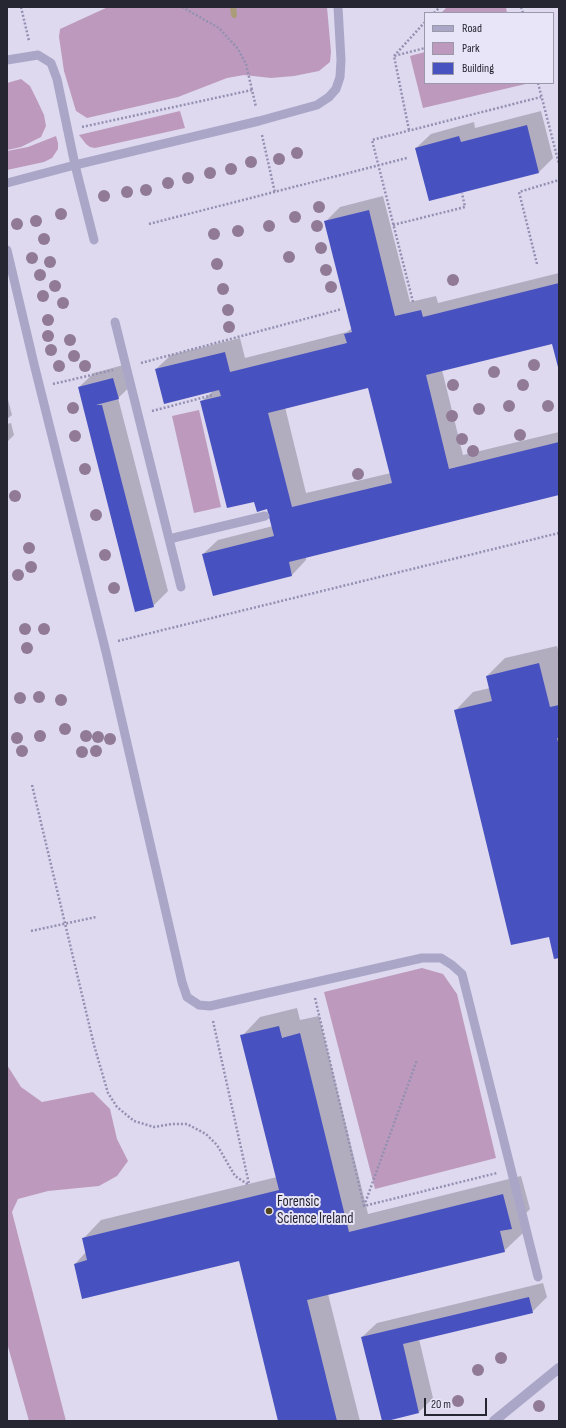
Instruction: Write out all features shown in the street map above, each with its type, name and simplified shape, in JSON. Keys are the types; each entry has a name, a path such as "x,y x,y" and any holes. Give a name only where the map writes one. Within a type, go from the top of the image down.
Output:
{"street":[{"path":"494,1421 559,1368"}],"lane":[{"path":"7,182 259,121 317,105 329,97 336,89 340,77 341,60 338,7"},
{"path":"7,60 38,55 50,63 57,79 75,165 94,240"},
{"path":"7,250 39,387 104,645 182,982 187,997 199,1005 210,1006 422,958 441,958 452,965 462,974 538,1277"},
{"path":"116,322 181,587"},
{"path":"169,539 265,516"}],"path":[{"path":"21,7 33,55"},
{"path":"182,7 219,28 238,49 246,64 252,90"},
{"path":"394,56 424,23"},
{"path":"394,56 424,48"},
{"path":"394,56 409,130"},
{"path":"538,84 559,164"},
{"path":"413,302 372,140 541,97"},
{"path":"149,224 407,158"},
{"path":"537,264 519,192 559,180"},
{"path":"394,225 465,207 462,193"},
{"path":"39,387 127,366 342,309"},
{"path":"138,414 213,395"},
{"path":"104,645 559,533"},
{"path":"32,785 65,924 108,1093 117,1108 134,1121 154,1127 172,1124 187,1124 206,1134 217,1145 235,1176 249,1185 210,1006"},
{"path":"32,931 96,916"},
{"path":"311,983 364,1206"},
{"path":"364,1206 417,1060"},
{"path":"364,1206 511,1170"}],"green space":[{"path":"108,7 327,7 331,52 330,62 319,71 294,76 271,78 244,75 227,78 178,97 87,118 76,111 64,71 59,37 60,29"},
{"path":"447,7 506,7 507,12 442,12"},
{"path":"424,52 424,84 526,84 423,108 410,56"},
{"path":"21,79 30,86 44,115 46,126 41,137 21,147 7,150 7,83"},
{"path":"180,111 185,128 95,148 86,144 79,135"},
{"path":"56,136 58,149 52,158 44,162 7,170 7,151 28,147"},
{"path":"199,410 221,507 194,513 172,416"},
{"path":"422,968 443,974 457,994 496,1158 375,1189 324,992"},
{"path":"7,1065 21,1087 42,1102 93,1092 110,1109 117,1139 128,1161 117,1176 99,1186 48,1191 18,1199 12,1212 66,1421 29,1421 7,1343"}],"building":[{"path":"527,125 539,173 429,201 415,148 459,136 461,142"},
{"path":"369,210 395,316 421,310 423,317 559,283 559,371 552,344 426,375 449,469 559,442 559,495 289,562 292,576 213,596 202,554 274,536 267,509 257,512 254,502 227,508 200,401 221,396 219,390 164,404 155,369 225,352 230,372 347,343 344,334 352,332 324,221","holes":["368,388 392,483 292,507 268,413"]},
{"path":"113,378 119,399 96,405 102,405 154,607 135,612 78,387"},
{"path":"539,663 550,707 559,705 559,738 557,738 559,746 559,958 554,959 549,937 511,945 454,710 492,701 486,676"},
{"name":"Forensic Science Ireland","path":"279,1026 282,1038 300,1033 349,1232 503,1194 512,1229 500,1231 505,1252 307,1300 337,1421 278,1421 239,1261 82,1299 74,1264 87,1260 82,1238 279,1190 240,1035"},
{"path":"529,1297 533,1313 403,1344 419,1413 382,1421 361,1337"}],"waterway":[{"path":"233,7 234,15"}],"place":[{"name":"Forensic Science Ireland","path":"269,1211"}]}
